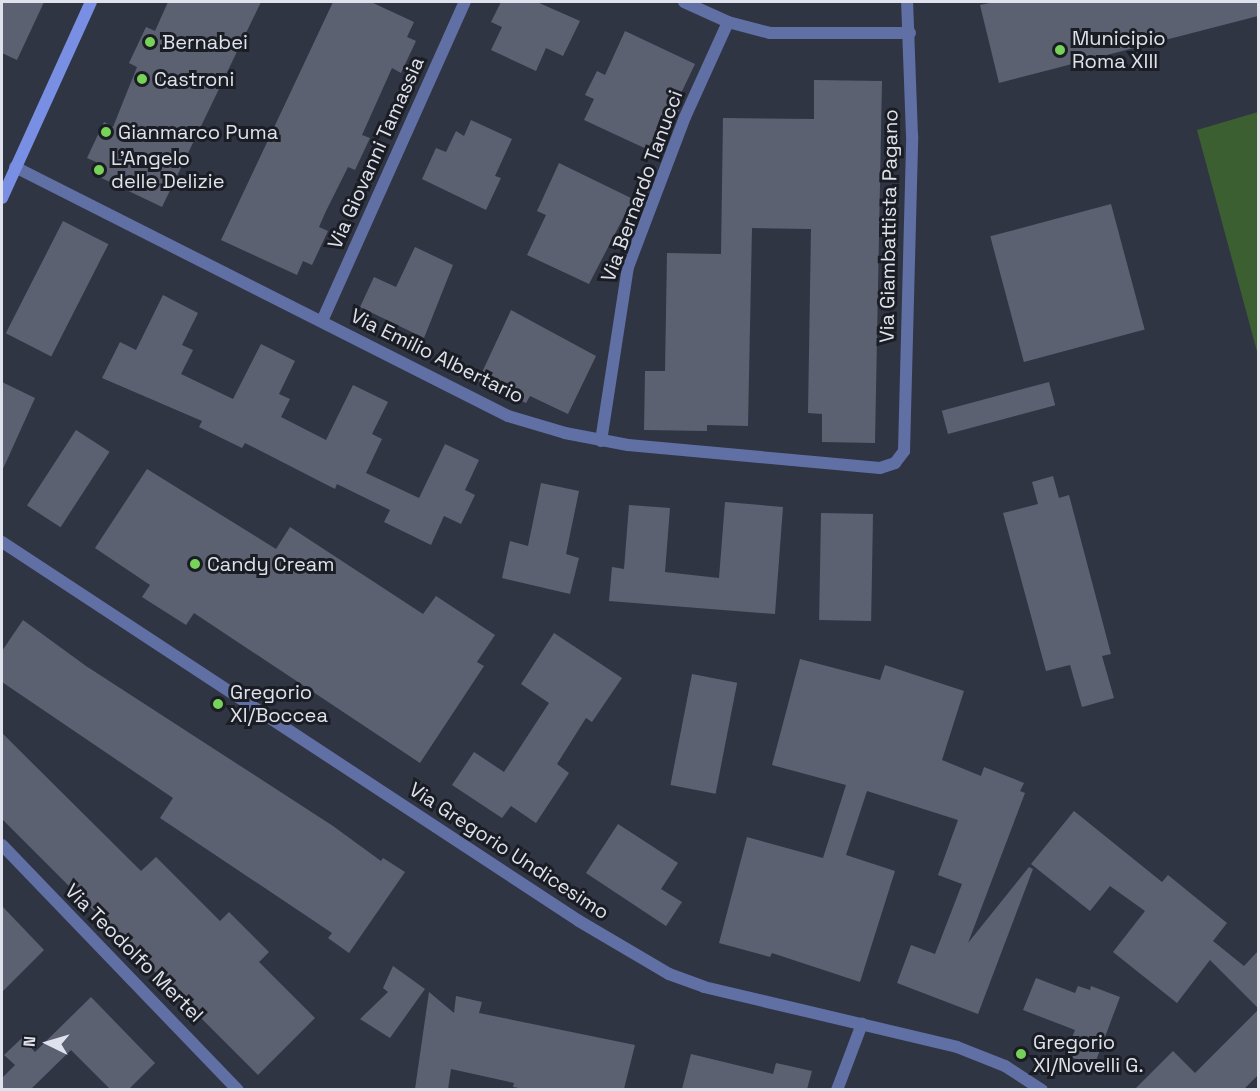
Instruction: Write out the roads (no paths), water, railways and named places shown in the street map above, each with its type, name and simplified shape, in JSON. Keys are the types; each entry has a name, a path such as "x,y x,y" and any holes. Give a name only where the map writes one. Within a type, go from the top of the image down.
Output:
{"main road":[{"path":"2,198 91,2"}],"street":[{"name":"Via Giovanni Tamassia","path":"322,321 465,2"},
{"path":"684,2 728,22 786,35 910,33"},
{"name":"Via Giambattista Pagano","path":"904,451 912,136 910,33 907,2"},
{"name":"Via Bernardo Tanucci","path":"601,441 628,267 685,117 728,22"},
{"name":"Via Emilio Albertario","path":"15,167 498,412 601,441 874,468 895,463 904,451"},
{"name":"Via Gregorio Undicesimo","path":"2,542 579,921 650,964 704,987 978,1053 1042,1089"},
{"name":"Via Teodolfo Mertel","path":"2,845 238,1089"},
{"path":"837,1089 862,1024"}],"place":[{"name":"Bernabei","path":"150,42"},
{"name":"Municipio Roma XIII","path":"1060,50"},
{"name":"Castroni","path":"142,79"},
{"name":"Gianmarco Puma","path":"106,132"},
{"name":"L'Angelo delle Delizie","path":"99,170"},
{"name":"Candy Cream","path":"195,564"},
{"name":"Gregorio XI/Boccea","path":"218,704"},
{"name":"Gregorio XI/Novelli G.","path":"1021,1054"}]}
